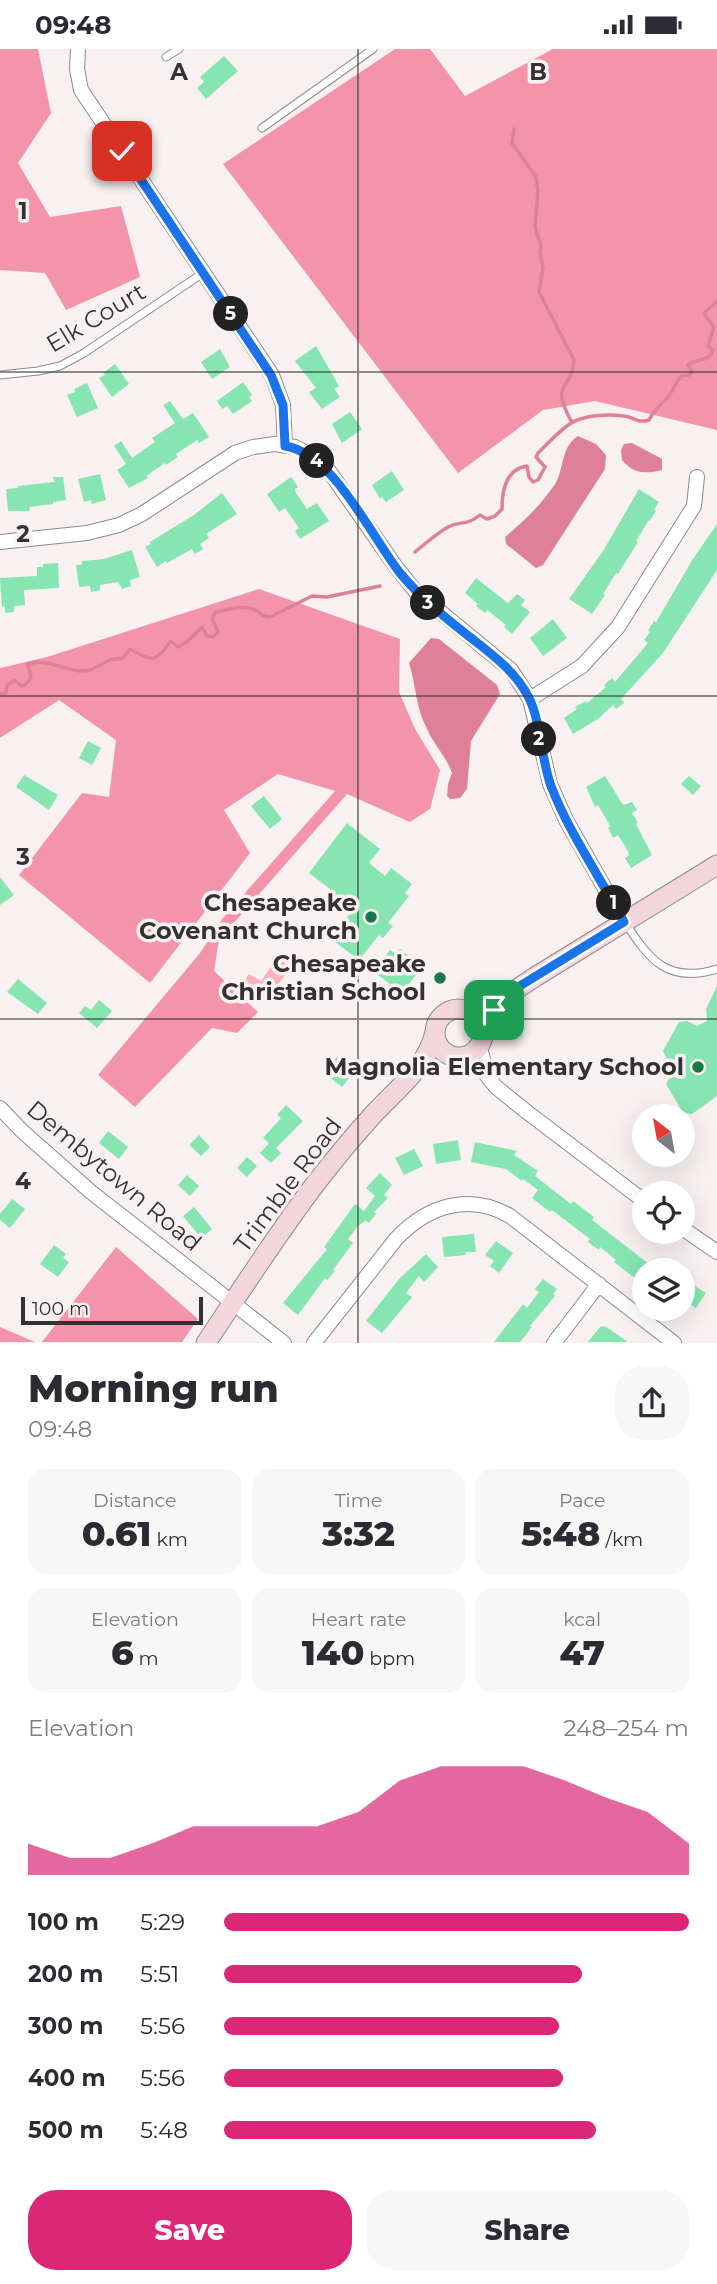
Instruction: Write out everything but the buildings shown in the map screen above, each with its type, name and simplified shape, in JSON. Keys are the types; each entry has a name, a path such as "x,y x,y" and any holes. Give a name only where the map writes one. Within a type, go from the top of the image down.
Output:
{"street":[{"path":"78,49 77,69 81,90 271,375 283,405 285,446"},
{"path":"0,543 87,533 119,525 142,515 235,453 253,447 275,444 295,447 312,456 329,471 416,592 511,670 530,699 550,784 566,820 624,922"},
{"path":"530,699 582,666 618,627 694,506 697,477"},
{"path":"470,1012 494,1004 717,865"},
{"path":"456,1056 474,1051 494,1010 494,1004"},
{"path":"482,1071 483,1059 477,1017 463,1009 447,1012 437,1024 435,1032 439,1047 482,1071 496,1087 527,1112 632,1192"},
{"name":"Trimble Road","path":"206,1342 267,1250 343,1149 420,1067 432,1047 435,1032"},
{"name":"Trimble Road","path":"420,1067 456,1056"},
{"name":"Dembytown Road","path":"0,1108 91,1192 284,1342"},
{"path":"314,1342 402,1232 426,1213 448,1205 468,1203 499,1210 674,1342"},
{"path":"695,1238 717,1252"},
{"path":"554,1342 599,1284"}],"lane":[{"path":"166,57 178,49"},
{"path":"262,128 373,49"},
{"name":"Elk Court","path":"0,375 60,366 84,353 203,273"},
{"path":"624,922 654,963 681,972 700,974 717,969"}],"shaded area":[{"path":"0,49 38,49 51,113 18,163 50,217 121,206 140,277 66,310 45,273 0,270"},
{"path":"395,49 430,49 465,96 553,49 717,49 717,430 595,401 543,410 458,473 223,164"},
{"path":"578,436 596,444 606,455 605,469 543,565 536,568 506,544 505,537 550,492 558,478 568,446"},
{"path":"632,443 662,459 662,470 640,472 626,465 622,460 621,450 624,444"},
{"path":"259,589 400,639 399,692 415,729 440,770 430,809 410,822 347,794 219,940 214,971 258,1012 237,1033 212,1028 135,1107 98,1075 200,953 223,918 335,791 278,774 224,810 250,853 150,983 19,875 82,793 109,797 116,740 59,700 0,738 0,668 47,657"},
{"path":"431,638 439,639 497,685 500,694 471,741 467,789 460,798 450,799 447,796 452,773 423,721 409,663"},
{"path":"278,957 291,966 272,994 256,993 242,984 249,974 261,981"},
{"path":"116,1247 198,1319 182,1342 42,1342"},
{"path":"0,1327 35,1342 0,1342"}],"waterway":[{"path":"514,129 512,143 536,177 538,191 535,227 541,246 543,268 539,292 574,360 570,378 562,392 571,421"},
{"path":"415,552 452,525 471,521 480,515 487,519 495,516 502,509 504,488 514,471 527,466 529,477 533,482 538,480 545,467 536,457 538,453 571,423 586,417 605,415 649,420 681,376 692,372 688,365 711,354 713,350 708,346 714,327 705,312 717,302"},
{"path":"0,694 6,693 7,686 14,680 22,686 26,684 31,678 28,664 42,662 87,671 111,660 122,659 130,649 153,658 171,641 178,647 202,627 207,636 213,637 218,632 212,618 216,612 246,607 270,617 312,596 327,597 380,586"}],"place":[{"name":"Chesapeake Covenant Church","path":"371,917"},
{"name":"Chesapeake Christian School","path":"440,978"},
{"name":"Magnolia Elementary School","path":"698,1067"}],"route":[{"path":"122,151 271,375 283,405 285,446 295,447 312,456 329,471 416,592 511,670 530,699 550,784 566,820 624,922 510,992 494,1004 494,1010"}]}
